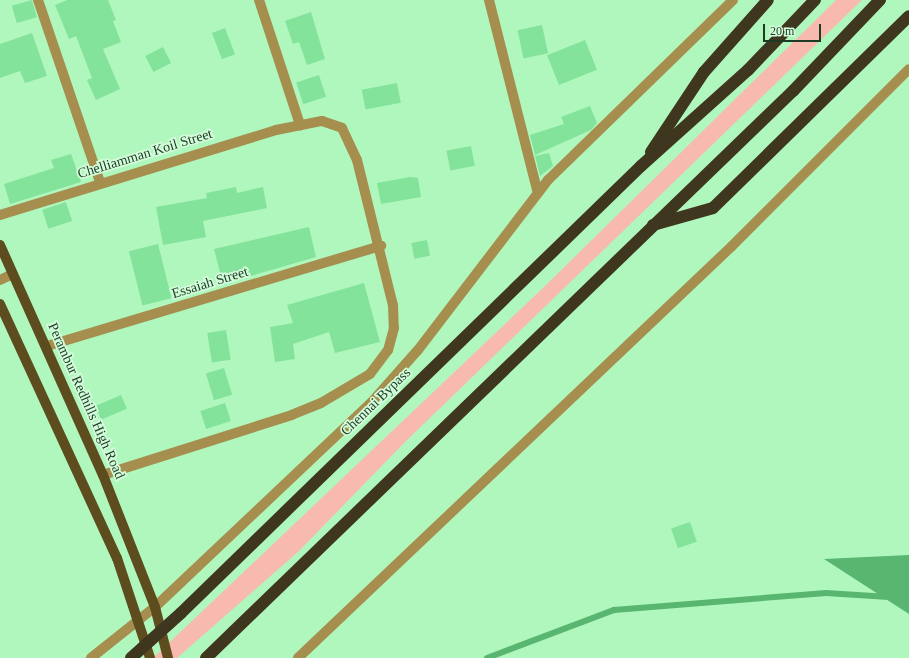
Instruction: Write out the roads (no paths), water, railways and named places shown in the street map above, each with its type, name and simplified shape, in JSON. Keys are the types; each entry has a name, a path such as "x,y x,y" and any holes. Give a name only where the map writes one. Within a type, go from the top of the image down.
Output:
{"highway":[{"path":"641,166 704,72 768,0"},
{"path":"641,166 748,70 815,0"},
{"path":"206,658 651,226 793,91 880,0"},
{"path":"651,226 713,208 909,16"},
{"name":"Chennai Bypass","path":"131,658 180,613 641,166"}],"main road":[{"name":"Perambur Redhills High Road","path":"0,245 103,475 155,607 168,658"},
{"path":"0,304 117,558 139,618 150,658"}],"street":[{"path":"38,0 100,182"},
{"path":"259,0 300,125"},
{"path":"489,0 538,193"},
{"path":"91,658 139,618 155,607 370,404 418,350 538,193 733,0"},
{"path":"298,658 732,246 909,69"},
{"name":"Chelliamman Koil Street","path":"0,215 100,182 300,125 332,122 342,128 357,160 381,246 393,305 394,328 388,350 370,374 321,403 292,415 103,475"},
{"name":"Essaiah Street","path":"46,346 381,246"},
{"path":"0,280 13,274"}],"waterway":[{"path":"487,658 614,610 826,593 889,597"}]}
